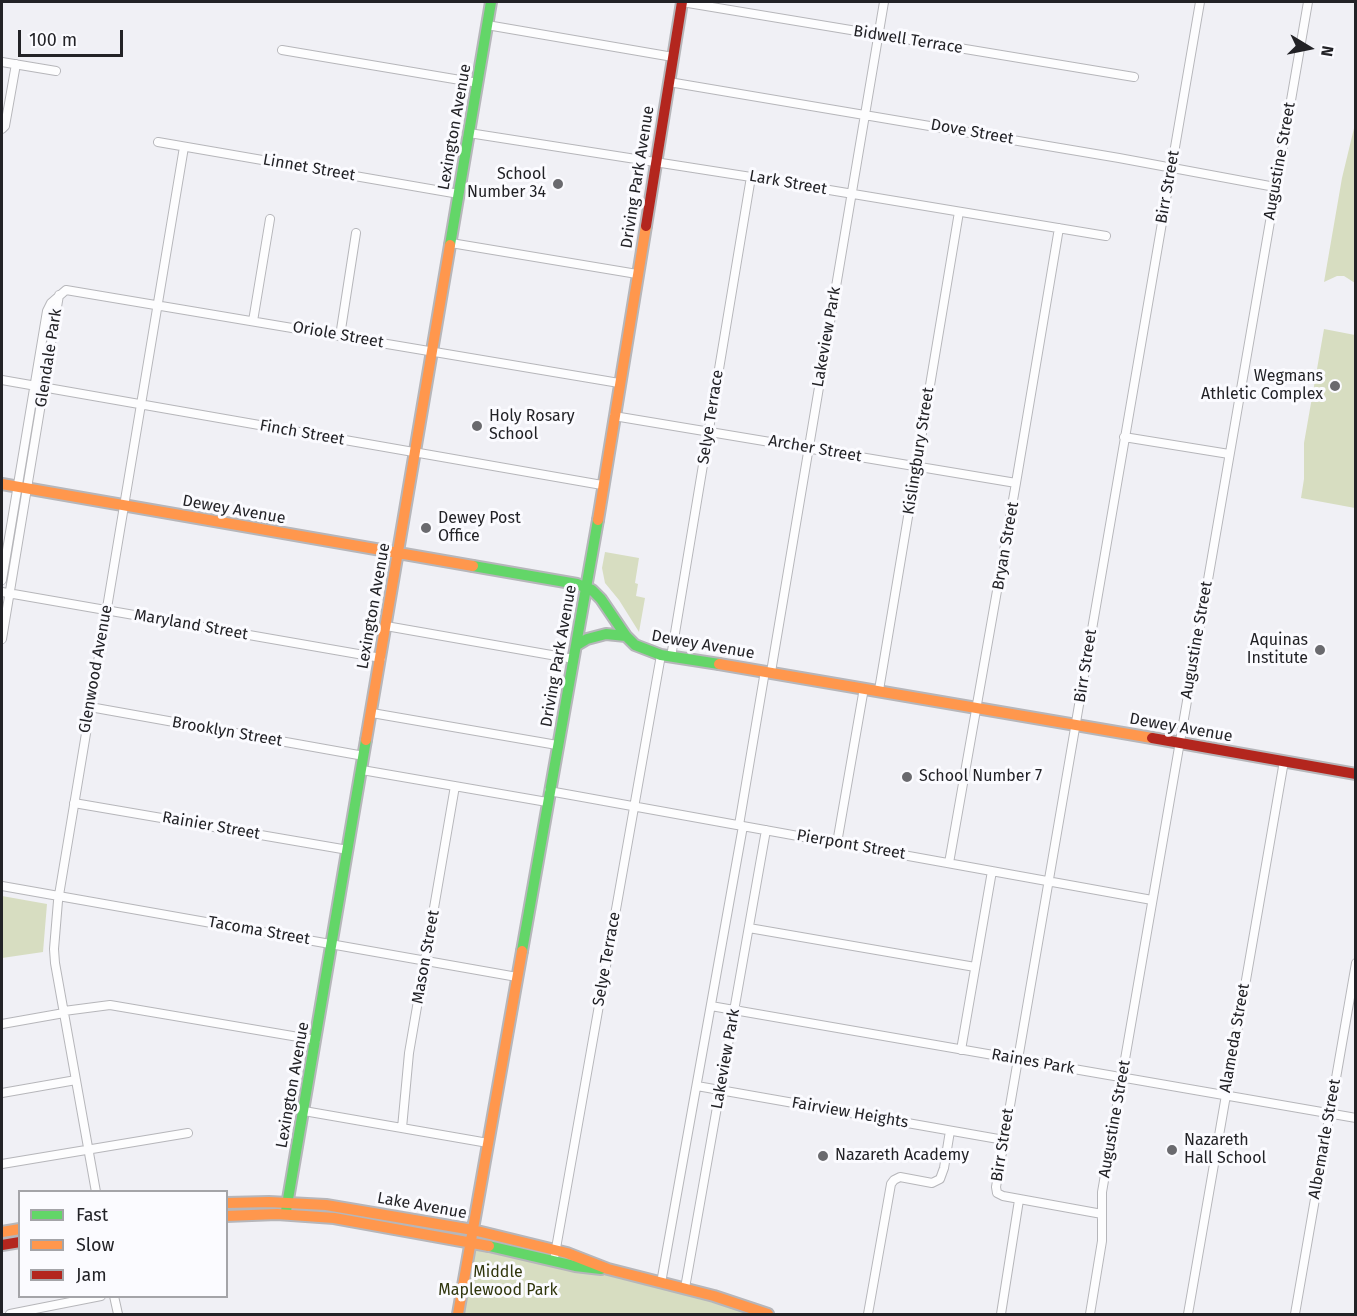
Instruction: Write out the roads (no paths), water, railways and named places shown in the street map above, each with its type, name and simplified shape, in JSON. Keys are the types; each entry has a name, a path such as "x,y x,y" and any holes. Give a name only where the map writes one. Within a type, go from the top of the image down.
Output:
{"street":[{"name":"Lexington Avenue","path":"285,1215 491,2"},
{"name":"Bidwell Terrace","path":"682,2 1134,77"},
{"name":"Driving Park Avenue","path":"458,1314 548,797 587,588 682,2"},
{"name":"Lakeview Park","path":"661,1283 884,2"},
{"name":"Birr Street","path":"1000,1314 1019,1200 1002,1196 996,1191 1200,2"},
{"name":"Augustine Street","path":"1090,1314 1102,1241 1102,1192 1308,2"},
{"path":"488,25 673,57"},
{"path":"282,50 478,83"},
{"path":"2,62 56,71"},
{"path":"2,129 6,126 16,64"},
{"name":"Dove Street","path":"669,82 1119,158 1275,187"},
{"name":"Lark Street","path":"469,134 751,177 1106,236"},
{"name":"Linnet Street","path":"158,142 459,194"},
{"name":"Glenwood Avenue","path":"96,1190 54,954 58,896 184,147"},
{"name":"Selye Terrace","path":"553,1262 633,806 666,656 708,431 751,177"},
{"name":"Kislingbury Street","path":"879,690 959,212"},
{"path":"253,321 270,219"},
{"name":"Bryan Street","path":"949,863 1059,228"},
{"path":"340,336 357,233"},
{"path":"451,243 637,274"},
{"name":"Oriole Street","path":"59,296 66,290 72,290 619,384"},
{"name":"Glendale Park","path":"2,639 5,592 22,488 34,386 47,309 59,296"},
{"name":"Glendale Park","path":"2,580 44,388 59,296"},
{"name":"Finch Street","path":"2,380 602,485"},
{"name":"Archer Street","path":"614,416 1016,483"},
{"path":"1124,437 1229,454"},
{"name":"Dewey Avenue","path":"2,484 566,582 587,588 601,599 626,636 639,648 666,656 879,690 1356,774"},
{"name":"Maryland Street","path":"5,592 381,658"},
{"path":"386,626 574,659"},
{"path":"577,645 587,639 606,634 626,636"},
{"path":"837,843 864,688"},
{"name":"Brooklyn Street","path":"90,707 364,756"},
{"path":"372,713 558,745"},
{"name":"Alameda Street","path":"1188,1314 1284,761"},
{"name":"Pierpont Street","path":"362,770 454,786 633,806 1152,900"},
{"name":"Mason Street","path":"402,1128 408,1058 454,786"},
{"name":"Rainier Street","path":"74,803 348,850"},
{"name":"Lakeview Park","path":"685,1288 766,830"},
{"path":"961,1050 992,871"},
{"name":"Tacoma Street","path":"2,886 517,977"},
{"path":"749,928 975,968"},
{"name":"Albemarle Street","path":"1295,1314 1356,963"},
{"path":"2,1024 113,1005 316,1040"},
{"name":"Raines Park","path":"711,1006 1356,1118"},
{"path":"2,1093 76,1080"},
{"name":"Fairview Heights","path":"697,1086 1004,1140"},
{"path":"304,1111 488,1143"},
{"path":"868,1314 891,1184 900,1177 932,1183 940,1179 950,1131"},
{"path":"2,1164 188,1133"},
{"path":"1019,1200 1102,1214"},
{"name":"Lake Avenue","path":"228,1203 288,1202 336,1206 473,1230 556,1250 608,1269 685,1288 768,1314"},
{"name":"Lake Avenue","path":"228,1216 285,1215 340,1219 471,1242 553,1262 608,1269"},
{"path":"2,1232 18,1229"},
{"path":"2,1245 18,1242"},
{"path":"10,1314 91,1298"},
{"path":"114,1298 117,1314"}],"place":[{"name":"School Number 34","path":"558,184"},
{"name":"Wegmans Athletic Complex","path":"1335,386"},
{"name":"Holy Rosary School","path":"477,426"},
{"name":"Dewey Post Office","path":"426,528"},
{"name":"Aquinas Institute","path":"1320,650"},
{"name":"School Number 7","path":"907,777"},
{"name":"Nazareth Hall School","path":"1172,1150"},
{"name":"Nazareth Academy","path":"823,1156"}],"park label":[{"name":"Middle Maplewood Park","path":"498,1282"}]}
